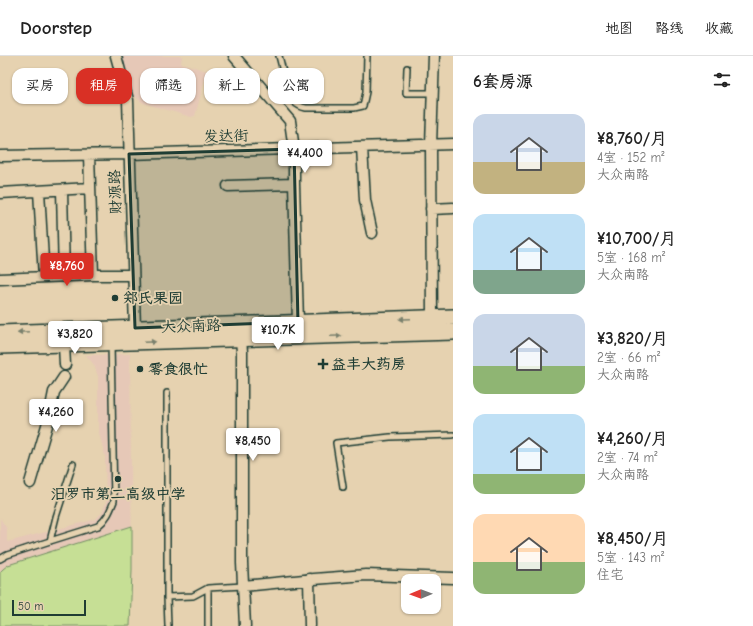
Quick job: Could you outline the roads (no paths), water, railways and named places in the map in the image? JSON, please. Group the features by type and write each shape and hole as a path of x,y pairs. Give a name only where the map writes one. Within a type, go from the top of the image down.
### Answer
{"main road":[{"name":"大众南路","path":"0,332 298,322 447,323"},
{"name":"大众南路","path":"0,346 111,344 241,339 447,323"}],"street":[{"name":"财源路","path":"116,56 128,100 135,328"},
{"path":"234,56 290,122 294,149 298,322"},
{"path":"434,56 431,145 432,209 447,323"},
{"name":"发达街","path":"0,156 129,154 453,144"},
{"path":"362,147 365,200 372,233"},
{"path":"89,155 93,275"},
{"path":"228,186 294,184"},
{"path":"0,193 90,188"},
{"path":"62,190 64,276"},
{"path":"38,191 44,277"},
{"path":"432,209 453,208"},
{"path":"0,279 93,275 133,275"},
{"path":"241,339 242,563 245,626"},
{"path":"64,345 65,365"},
{"path":"30,483 48,422 54,392 64,377"},
{"path":"243,586 308,579 366,576 453,578"},
{"path":"308,579 310,626"}],"lane":[{"path":"279,56 290,94 294,102 299,106 306,108 354,108 363,106 366,92 367,56"},
{"path":"407,68 406,93 432,93"},
{"path":"0,559 7,555 98,526 105,521 110,512 114,501 111,344"},
{"path":"167,392 168,626"},
{"path":"343,487 336,443 390,437 453,435"},
{"path":"50,541 73,464"},
{"path":"167,597 194,596 208,588 243,586"},
{"path":"208,588 208,626"}],"place":[{"name":"郑氏果园","path":"115,298"},
{"name":"益丰大药房","path":"323,364"},
{"name":"零食很忙","path":"140,369"},
{"name":"汨罗市第二高级中学","path":"118,479"}]}
